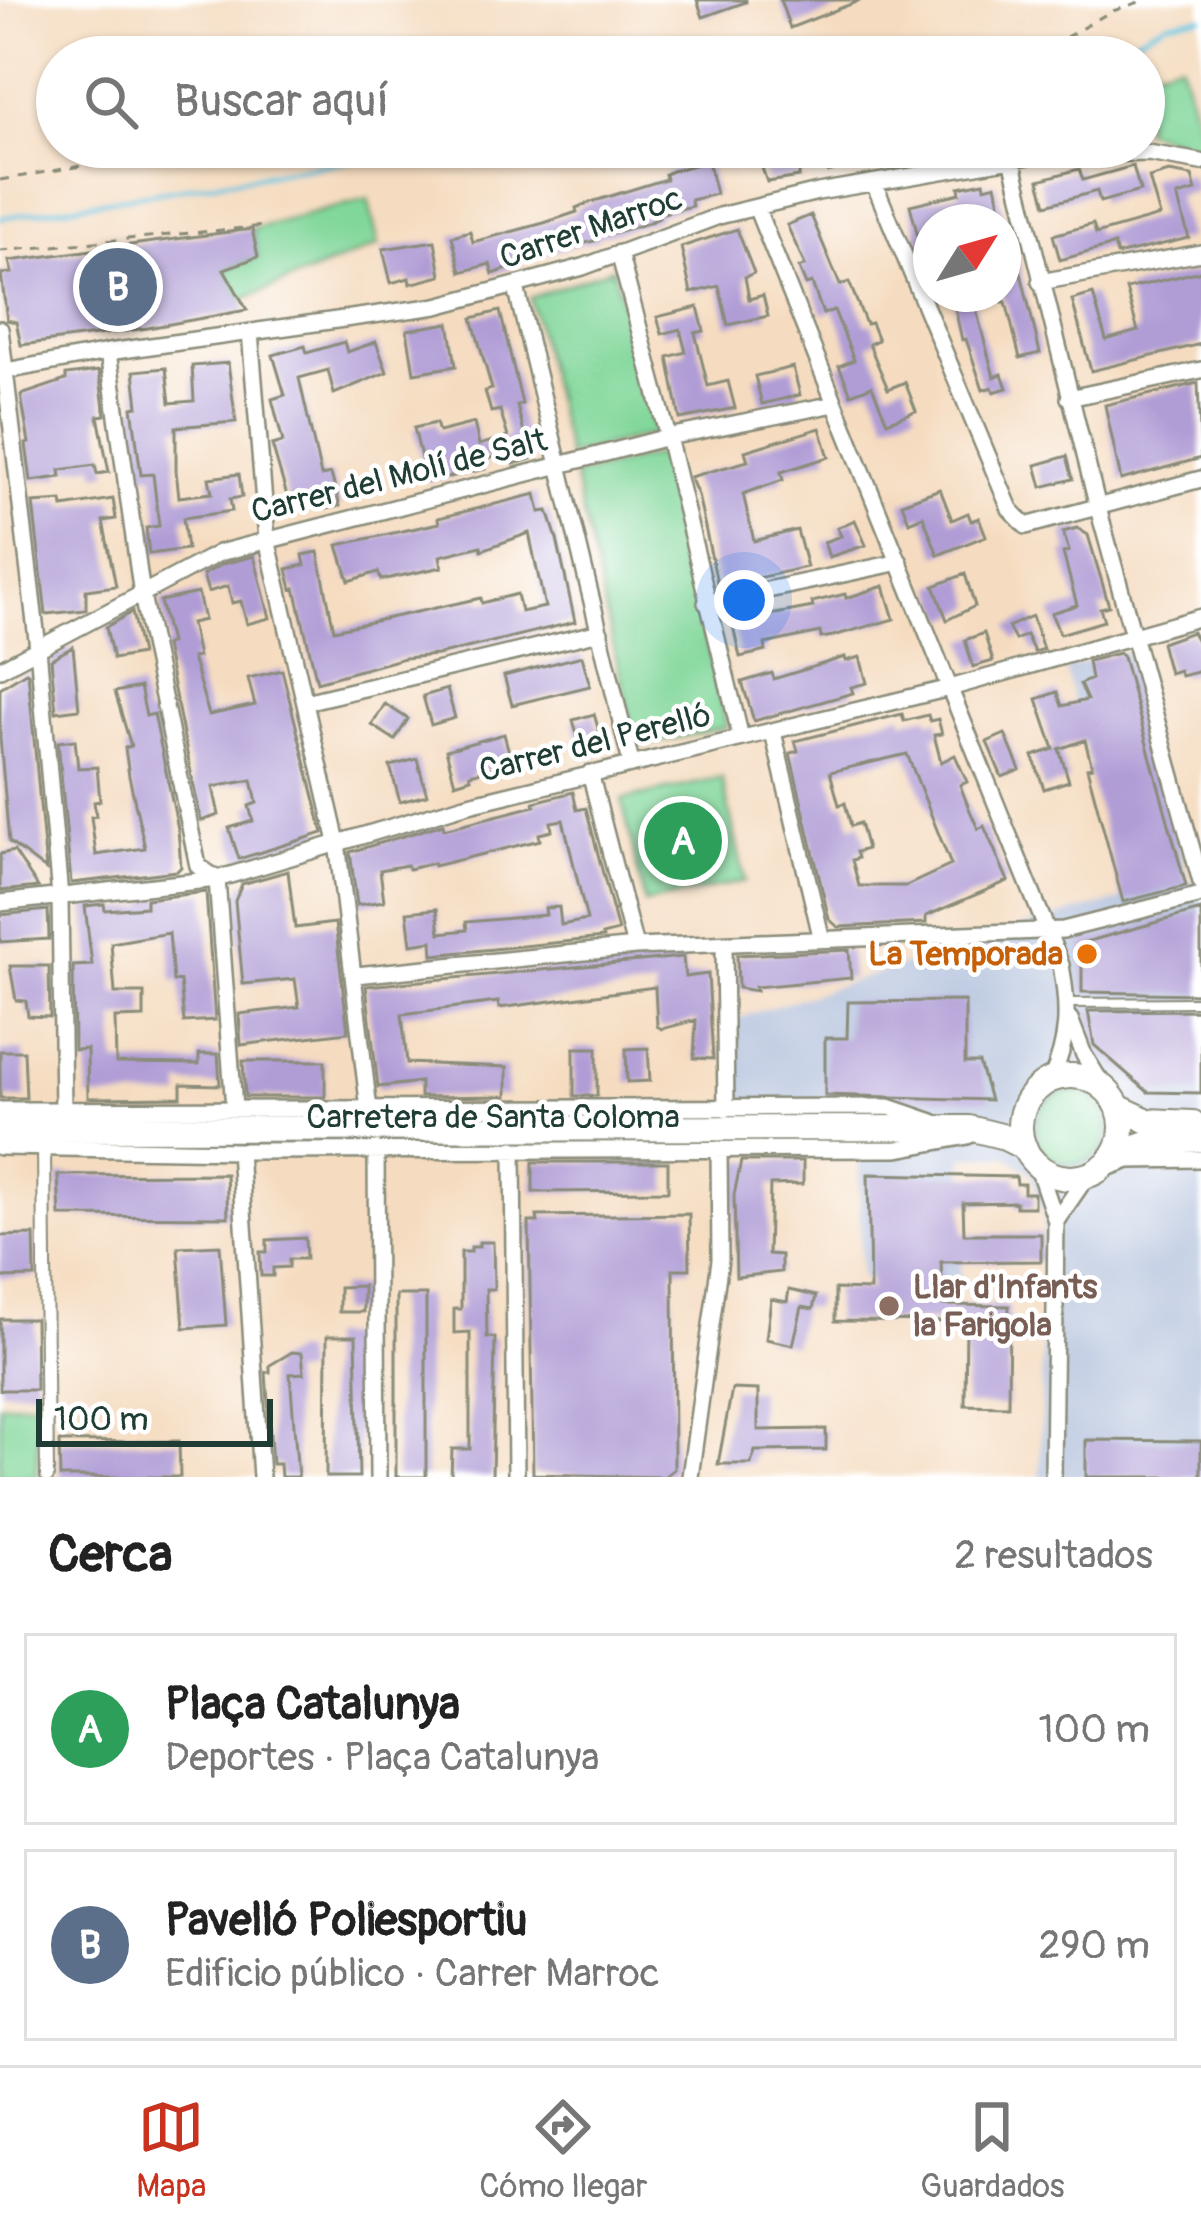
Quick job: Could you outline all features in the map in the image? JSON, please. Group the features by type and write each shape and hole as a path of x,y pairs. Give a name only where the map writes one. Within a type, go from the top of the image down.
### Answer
{"main road":[{"path":"967,1129 1016,1107 1042,1088 1079,1077 1157,1122 1201,1123"},
{"path":"1031,1156 1021,1120 1042,1088"},
{"path":"1100,1167 1122,1127 1112,1098"},
{"path":"0,1129 967,1129 1031,1156 1066,1178 1150,1142 1201,1139"}],"street":[{"name":"Carrer Marroc","path":"1165,155 1201,162"},
{"name":"Carrer Marroc","path":"2,371 437,305 516,287 756,207 957,168"},
{"path":"1014,168 1069,398 1201,882"},
{"path":"874,183 1010,508 1026,526 1201,479"},
{"path":"756,207 1061,965 1084,1055 1112,1098"},
{"path":"619,253 741,738"},
{"path":"1040,282 1201,253"},
{"path":"516,287 631,763"},
{"path":"0,329 38,648 60,897 63,1109"},
{"path":"250,332 267,539 337,842 368,1110"},
{"path":"108,352 142,596 198,866 217,879 234,1108"},
{"path":"1069,398 1201,370"},
{"name":"Carrer del Molí de Salt","path":"0,669 219,553 668,437 836,404"},
{"path":"706,603 900,562"},
{"name":"Carrer del Perelló","path":"0,903 217,879 590,773 950,688 1201,617"},
{"path":"304,702 600,632"},
{"path":"773,732 821,936"},
{"path":"590,773 634,947"},
{"path":"356,975 634,947 1082,927 1201,896"},
{"path":"724,944 726,1109"},
{"path":"1042,1088 1064,1051 1069,1010"},
{"path":"0,1110 889,1107 967,1129"},
{"path":"1157,1122 1201,1109"},
{"name":"Carretera de Santa Coloma","path":"0,1148 898,1148 967,1129"},
{"path":"44,1148 47,1477"},
{"path":"376,1149 378,1477"},
{"path":"513,1149 517,1477"},
{"path":"690,1477 720,1260 718,1149"},
{"path":"239,1151 261,1477"},
{"path":"1031,1156 1056,1221 1053,1477"},
{"path":"1056,1221 1100,1167 1129,1160 1201,1159"}],"lane":[{"path":"1069,1010 1201,1002"}],"path":[{"path":"1068,36 1110,12 1145,0"},
{"path":"0,180 69,168"},
{"path":"814,179 842,168"},
{"path":"0,251 265,226"}],"shaded area":[{"path":"1129,651 1189,883 1201,879 1201,1477 1040,1477 1044,1218 1032,1174 1006,1156 964,1157 961,1282 861,1279 858,1128 735,1128 735,1019 1124,899 1065,668"}],"green space":[{"path":"1180,62 1201,149 1165,137 1165,66"},
{"path":"368,199 379,245 241,300 224,269 258,257 252,229"},
{"path":"613,268 656,433 568,456 530,298"},
{"path":"660,454 727,727 637,747 574,476"},
{"path":"722,778 745,881 645,903 622,800"},
{"path":"1072,1092 1097,1103 1108,1128 1097,1153 1072,1164 1047,1153 1036,1128 1047,1103"},
{"path":"38,1402 37,1477 0,1477 0,1404"}],"building":[{"path":"697,0 746,0 746,2 703,17"},
{"path":"780,0 858,0 859,1 790,28"},
{"path":"710,168 716,194 598,240 520,259 522,264 493,274 490,264 461,272 452,236 470,231 473,242 544,223 577,212 576,208 588,203 666,179 665,174"},
{"path":"762,168 799,168 799,177 767,182"},
{"path":"1134,168 1140,191 1100,202 1097,191 1046,205 1039,180 1079,169 1083,180"},
{"path":"1169,172 1192,176 1196,191 1177,196 1189,238 1117,255 1114,245 1060,260 1053,235 1093,224 1096,234 1160,216 1149,178"},
{"path":"996,184 1000,204 914,204 960,193 959,187"},
{"path":"811,215 840,285 849,282 866,324 871,323 878,340 869,344 888,389 905,382 916,411 887,422 872,386 851,394 839,366 854,360 834,310 823,314 812,283 806,285 799,268 805,265 787,225"},
{"path":"252,229 258,257 224,269 247,310 21,345 16,322 7,320 1,274 12,273 9,261"},
{"path":"737,229 754,273 745,277 749,299 763,295 768,316 728,325 719,286 691,293 681,247"},
{"path":"435,241 441,276 410,284 409,278 391,283 383,249"},
{"path":"1201,271 1201,344 1091,371 1072,300 1093,294 1106,340 1138,331 1126,289"},
{"path":"1021,273 1040,353 1020,358 1008,312 1021,312"},
{"path":"698,307 704,331 695,333 708,386 728,381 735,408 680,419 668,357 686,352 680,329 662,334 657,317"},
{"path":"500,311 531,459 514,464 511,453 483,460 485,469 427,482 414,428 436,423 439,432 474,423 479,445 508,437 500,410 491,412 485,391 492,389 472,318"},
{"path":"956,312 977,312 994,377 1002,374 1007,388 983,390 966,339 962,340"},
{"path":"449,323 456,366 414,373 407,330"},
{"path":"344,342 347,352 376,342 387,372 334,394 328,370 299,378 321,476 331,474 340,506 327,509 325,502 312,506 310,501 290,506 272,445 283,442 272,399 285,395 273,355 305,346 307,353"},
{"path":"228,363 236,422 176,427 176,471 179,497 212,493 209,478 239,474 242,497 230,499 232,511 183,518 187,549 149,554 146,528 159,526 153,474 141,475 132,407 138,406 134,371 166,368 170,403 194,401 192,366"},
{"path":"793,367 800,395 762,404 755,376"},
{"path":"99,371 105,415 98,416 109,472 97,474 95,465 60,470 61,477 31,481 21,395 66,380 66,375"},
{"path":"1198,383 1201,458 1121,480 1105,405"},
{"path":"820,428 829,457 781,472 783,480 743,494 754,541 797,530 807,567 718,587 690,477 748,461 745,451"},
{"path":"1067,456 1073,479 1042,487 1036,465"},
{"path":"940,489 952,520 968,513 971,521 979,518 986,536 938,555 923,516 909,522 902,503"},
{"path":"536,494 540,512 548,511 557,539 575,622 437,655 404,658 317,682 287,569 305,565 303,555 318,552 334,630 517,594 521,612 545,607 529,533 482,550 481,546 440,556 442,567 381,580 378,572 349,581 338,545 439,523 438,518"},
{"path":"113,499 116,519 103,521 116,586 86,590 86,610 46,614 33,503 62,501 63,507"},
{"path":"855,520 866,545 829,557 824,542 841,536 837,528"},
{"path":"1077,528 1088,535 1109,606 1100,608 1104,621 1060,634 1051,613 1077,605 1063,553 1069,551 1063,532"},
{"path":"254,556 270,618 247,624 241,601 232,603 228,586 208,592 203,575"},
{"path":"965,574 975,606 947,620 934,586"},
{"path":"884,586 894,619 833,636 821,638 820,632 765,644 766,651 740,657 732,622 813,607 812,602"},
{"path":"198,593 204,620 191,623 198,657 192,658 209,715 255,705 248,678 282,670 323,833 239,859 229,828 253,821 249,806 257,803 252,780 213,787 219,815 201,821 160,601"},
{"path":"132,612 141,654 113,659 106,627"},
{"path":"1032,616 1043,649 1034,652 1026,635 1015,640 1008,627"},
{"path":"1192,632 1201,648 1201,671 1181,676 1179,670 1169,673 1161,643"},
{"path":"984,633 993,661 973,667 965,640"},
{"path":"73,647 79,709 56,712 51,659"},
{"path":"1119,653 1186,886 1123,902 1087,768 1092,767 1085,740 1059,749 1069,781 1044,789 1033,756 1054,749 1037,699 1057,692 1062,706 1087,700 1080,684 1091,679 1088,661"},
{"path":"582,656 590,686 512,705 504,676"},
{"path":"845,657 846,661 860,657 867,683 851,687 853,693 754,721 742,682 772,673 774,679"},
{"path":"26,672 46,870 9,842 0,688"},
{"path":"140,687 146,716 154,714 178,829 181,867 71,883 58,742 75,740 78,768 97,767 100,801 94,802 96,816 91,817 96,855 145,848 125,748 131,746 115,692"},
{"path":"447,689 455,718 431,725 423,696"},
{"path":"385,704 408,719 395,740 372,725"},
{"path":"594,714 605,752 584,758 573,720"},
{"path":"902,714 904,721 928,715 930,721 938,719 942,734 934,735 941,762 955,755 967,782 960,785 968,806 978,829 984,826 1008,881 926,916 926,923 838,927 829,919 790,753 798,751 795,741","holes":["907,754 951,865 906,886 859,886 852,860 858,858 856,852 867,849 860,823 851,826 845,803 839,805 830,772"]},
{"path":"504,734 512,763 455,783 446,750"},
{"path":"1005,734 1020,770 1002,777 987,742"},
{"path":"417,759 427,795 400,802 390,766"},
{"path":"573,792 577,810 586,808 618,931 603,938 433,955 432,941 411,944 407,912 437,909 440,933 467,930 466,922 546,915 545,908 559,907 561,925 587,920 563,820 551,822 552,831 539,834 540,840 434,866 380,870 384,901 357,905 350,852 443,824 444,829 535,806 534,802"},
{"path":"14,851 38,887 0,891 0,854"},
{"path":"288,871 295,928 335,923 348,1032 241,1045 239,1014 299,1007 295,979 243,984 235,901 242,884"},
{"path":"206,892 215,1020 184,1022 180,981 173,981 169,933 111,943 115,993 144,993 144,1017 115,1018 116,1063 199,1064 199,1054 218,1054 220,1085 181,1084 181,1097 88,1098 87,1049 74,1050 73,966 92,965 85,906 104,904 105,910 146,907 146,899"},
{"path":"48,910 49,939 0,942 0,915"},
{"path":"1201,910 1201,994 1082,992 1082,943"},
{"path":"849,950 851,978 755,987 756,991 738,988 737,955"},
{"path":"683,957 685,977 708,974 713,1059 694,1058 696,1020 662,1029 657,1026 655,987 499,1008 498,1002 402,1014 407,1063 507,1067 507,1096 420,1097 420,1082 378,1087 366,986"},
{"path":"10,966 49,966 50,1017 28,1016 26,1001 16,1000"},
{"path":"965,1001 965,1063 979,1063 990,1100 825,1095 825,1038 847,1038 848,1002"},
{"path":"1201,1010 1201,1093 1148,1092 1094,1045 1088,1011"},
{"path":"574,1048 597,1048 597,1096 574,1096"},
{"path":"648,1048 650,1081 627,1082 626,1049"},
{"path":"0,1051 24,1051 26,1098 0,1098"},
{"path":"243,1061 325,1061 325,1097 245,1097"},
{"path":"741,1161 803,1161 803,1184 770,1185 768,1254 781,1255 781,1272 736,1277 734,1195"},
{"path":"533,1162 668,1162 668,1191 533,1192"},
{"path":"226,1174 228,1217 60,1216 58,1175"},
{"path":"868,1174 1016,1177 1017,1184 1024,1184 1024,1193 1034,1193 1034,1207 1016,1207 1016,1202 963,1203 964,1234 1041,1234 1041,1261 941,1262 943,1305 1009,1306 1008,1406 965,1405 966,1322 835,1321 835,1289 870,1290"},
{"path":"689,1214 690,1269 673,1269 674,1469 664,1477 533,1474 529,1222 538,1222 537,1216"},
{"path":"34,1235 35,1277 0,1278 0,1236"},
{"path":"305,1238 306,1259 289,1259 289,1267 273,1268 273,1276 261,1276 260,1252 267,1252 267,1240"},
{"path":"479,1242 493,1242 494,1289 486,1289 487,1337 495,1338 492,1477 451,1477 452,1449 470,1449 470,1332 454,1333 454,1309 461,1309 461,1252 471,1252"},
{"path":"220,1245 226,1325 184,1328 178,1247"},
{"path":"363,1286 363,1312 339,1312 339,1287"},
{"path":"789,1290 816,1296 813,1309 802,1307 793,1345 766,1339 771,1299 787,1302"},
{"path":"396,1295 426,1295 426,1477 396,1477"},
{"path":"0,1319 35,1319 36,1390 0,1390"},
{"path":"327,1336 356,1336 359,1477 326,1477"},
{"path":"292,1352 302,1353 304,1373 290,1374 298,1477 281,1477 280,1464 272,1464 266,1372"},
{"path":"732,1389 758,1390 758,1430 826,1429 826,1450 755,1451 751,1464 718,1464"},
{"path":"1086,1440 1201,1441 1201,1477 1086,1477"},
{"path":"179,1441 180,1477 60,1477 59,1442"}],"waterway":[{"path":"1140,36 1168,22 1201,17"},
{"path":"0,218 306,168"}],"place":[{"name":"Pavelló Poliesportiu","path":"118,287"},
{"name":"Plaça Catalunya","path":"683,841"},
{"name":"La Temporada","path":"1087,954"},
{"name":"Llar d'Infants la Farigola","path":"889,1306"}]}
